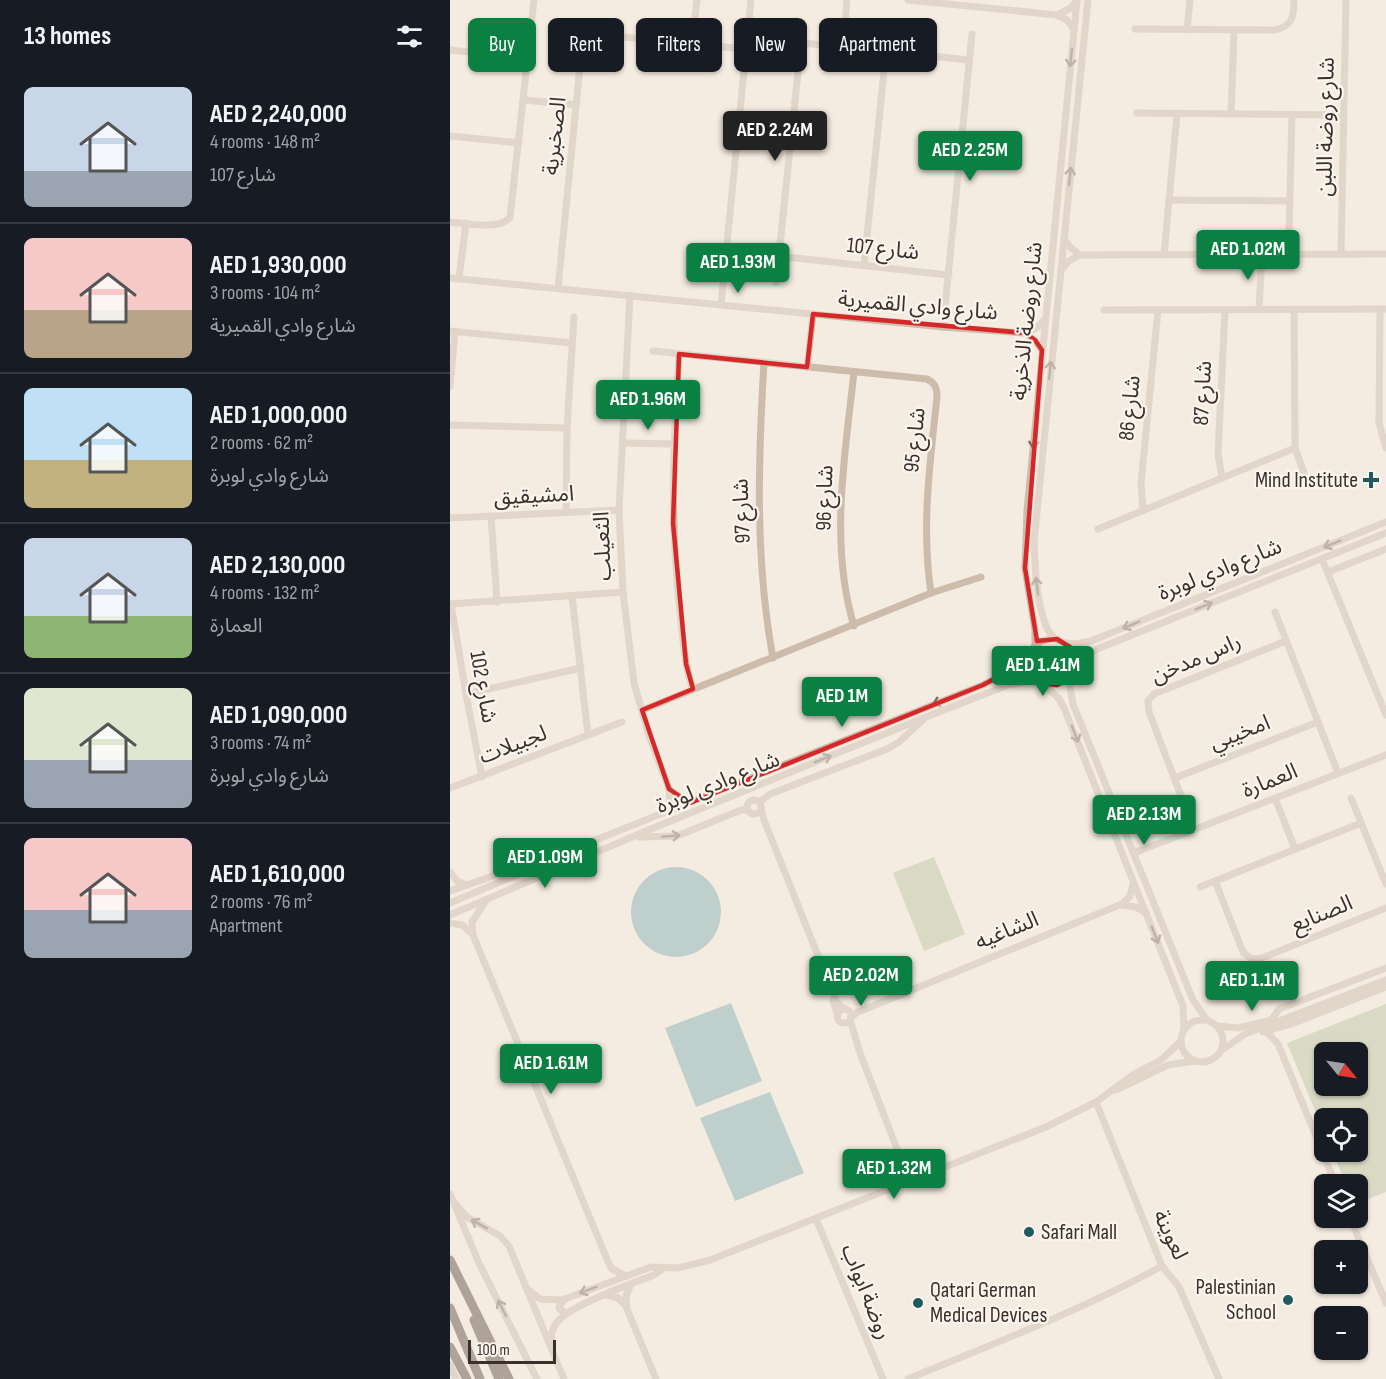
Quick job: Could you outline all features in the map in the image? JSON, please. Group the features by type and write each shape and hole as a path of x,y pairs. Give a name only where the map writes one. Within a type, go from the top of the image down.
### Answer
{"highway":[{"path":"450,1261 499,1379"},
{"path":"450,1261 509,1379"},
{"path":"450,1308 480,1379"},
{"path":"450,1347 467,1379"}],"street":[{"path":"532,18 534,0"},
{"path":"695,18 697,0"},
{"path":"749,18 751,0"},
{"path":"845,18 847,0"},
{"path":"908,0 1058,15 1074,29"},
{"path":"1058,15 1077,0"},
{"name":"شارع روضة الذخرية","path":"1035,645 1035,630 1025,568 1025,541 1077,0"},
{"name":"شارع روضة الذخرية","path":"1057,639 1045,625 1035,564 1034,542 1088,0"},
{"path":"1187,30 1190,0"},
{"path":"1135,29 1234,31 1283,28 1292,21 1294,0"},
{"name":"شارع روضة اللبن","path":"1341,254 1346,0"},
{"path":"1231,114 1234,31"},
{"name":"شارع 107","path":"943,327 972,34"},
{"name":"الصخبرية","path":"558,288 581,56 592,38 603,35 636,38"},
{"path":"450,50 468,52"},
{"path":"937,57 969,60"},
{"path":"450,222 497,225 507,221 511,213 527,72"},
{"path":"721,304 744,72"},
{"path":"776,283 798,72"},
{"path":"864,265 884,72"},
{"path":"524,100 576,105"},
{"path":"1137,113 1344,115"},
{"path":"1164,255 1177,114"},
{"path":"1289,233 1292,114"},
{"path":"737,134 790,140"},
{"path":"450,136 519,143"},
{"path":"1169,200 1290,201"},
{"path":"459,279 466,223"},
{"path":"1064,239 1080,255"},
{"path":"1259,309 1262,254"},
{"path":"1060,271 1069,261 1080,255 1386,254"},
{"name":"شارع 107","path":"778,256 948,275"},
{"name":"شارع وادي القميرية","path":"450,278 943,327 1025,333 1037,328 1045,318"},
{"name":"الثعيلب","path":"630,295 619,510 623,592 634,683 669,789"},
{"path":"1104,309 1383,309 1383,410 1380,432 1386,448"},
{"path":"1294,309 1295,448 1304,472"},
{"name":"شارع 86","path":"1143,510 1141,483 1158,310"},
{"name":"شارع 87","path":"1222,478 1218,454 1225,310"},
{"path":"807,367 813,314"},
{"path":"566,512 567,428 574,317"},
{"path":"450,386 452,331 572,343"},
{"name":"شارع وادي القميرية","path":"1025,333 1035,340 1042,350"},
{"name":"شارع 95","path":"653,351 927,379 935,385 937,390 925,518 931,593"},
{"path":"680,354 673,444 673,523 677,586 686,664 693,689"},
{"name":"شارع 97","path":"764,363 759,501 765,606 773,658"},
{"name":"شارع 96","path":"854,626 843,577 841,540 844,465 855,372"},
{"path":"450,425 567,428"},
{"path":"623,443 673,444"},
{"path":"1098,528 1295,448"},
{"name":"امشيقيق","path":"450,518 619,510"},
{"path":"491,516 497,602"},
{"name":"شارع وادي لوبرة","path":"1065,643 1091,641 1386,522"},
{"name":"شارع وادي لوبرة","path":"1074,664 1097,649 1386,533"},
{"path":"1328,572 1386,549"},
{"path":"1322,559 1386,715"},
{"path":"642,710 931,593 981,577"},
{"path":"451,604 623,592"},
{"path":"572,596 588,735"},
{"name":"شارع 102","path":"451,604 465,694 482,777"},
{"path":"1275,612 1338,773"},
{"path":"1071,674 1057,685 1045,684 1036,680 1029,668 1029,655 1035,645 1045,639 1057,639 1065,643 1073,652 1074,664 1070,687 1073,704 1193,1000 1207,1020"},
{"name":"راس مدخن","path":"1194,830 1149,712 1148,701 1154,694 1286,641"},
{"name":"شارع وادي لوبرة","path":"450,891 593,841 1005,675 1029,655"},
{"path":"465,694 581,668"},
{"name":"شارع وادي لوبرة","path":"450,915 926,717 1008,685 1036,680"},
{"path":"526,1288 540,1299 552,1301 565,1299 651,1267 684,1267 710,1260 1046,1127 1096,1102 1134,1074 1161,1060 1181,1041 1184,1030 1183,1006 1064,708 1045,684"},
{"path":"756,809 770,794 900,742 926,717"},
{"name":"لجبيلات","path":"450,788 622,722"},
{"name":"امخيبي","path":"1175,778 1318,722"},
{"name":"العمارة","path":"1134,853 1386,755"},
{"path":"669,789 679,798 690,802"},
{"path":"664,813 670,801 669,789"},
{"path":"1275,798 1295,849"},
{"path":"1351,798 1386,884"},
{"path":"595,854 639,837 677,836 741,810 756,809"},
{"path":"756,809 764,820 836,1001 850,1012 860,1053 909,1180"},
{"path":"756,809 838,1015 860,1053"},
{"path":"1200,887 1361,823"},
{"path":"450,903 531,870 593,841"},
{"path":"450,872 458,881 467,885"},
{"name":"الصنايع","path":"1215,881 1244,952 1251,959 1262,958 1386,908"},
{"path":"1120,905 1130,896 1133,882"},
{"path":"486,900 472,921 473,935 609,1264 612,1269 626,1276"},
{"path":"1120,905 1136,907 1146,914"},
{"name":"الشاغيه","path":"850,1019 873,1005 1120,905"},
{"path":"450,923 462,925 473,935"},
{"path":"1272,1019 1280,1009 1386,968"},
{"path":"1251,1032 1266,1032 1284,1022 1386,980"},
{"path":"1111,1092 1168,1065 1214,1059 1235,1039 1251,1032 1386,987"},
{"name":"الشاغيه","path":"845,1010 868,1004 873,1005"},
{"path":"838,1015 845,1010"},
{"path":"842,1022 847,1023 850,1019"},
{"path":"1184,1030 1194,1021 1207,1020 1218,1025 1238,1028 1272,1019 1284,1022"},
{"path":"1278,1044 1284,1022"},
{"path":"1218,1025 1223,1037 1222,1050"},
{"path":"1266,1032 1278,1044 1331,1174"},
{"path":"1181,1041 1185,1054 1197,1061"},
{"name":"لعوينة","path":"1096,1102 1162,1266 1179,1287 1219,1379"},
{"path":"451,1197 467,1216 500,1236 509,1245 564,1379"},
{"path":"451,1197 479,1263 537,1379"},
{"name":"روضة ابواب","path":"816,1219 883,1379"},
{"path":"1354,1228 1386,1303"},
{"path":"606,1284 609,1264"},
{"path":"908,1379 1013,1336 1162,1266"},
{"path":"553,1354 551,1341 553,1330 559,1319 568,1312 658,1273 664,1268"},
{"path":"627,1309 626,1296 631,1284"},
{"path":"607,1294 618,1298 627,1309 656,1379"},
{"path":"565,1299 559,1308 568,1312"},
{"path":"450,1365 456,1379"}],"highlighted area":[{"path":"813,314 1025,333 1035,340 1042,350 1025,568 1037,641 1057,639 1070,647 1074,664 1067,679 1057,685 1040,683 1026,662 983,685 690,803 669,789 642,710 693,689 686,664 673,523 679,354 807,367"}],"green space":[{"path":"934,857 965,934 924,951 893,873"},
{"path":"1386,1004 1386,1192 1368,1199 1368,1174 1342,1174 1337,1162 1368,1162 1368,1108 1314,1108 1287,1043"}],"water":[{"path":"676,867 693,870 708,880 718,895 721,912 718,929 708,944 693,954 676,957 659,954 644,944 634,929 631,912 634,895 644,880 659,870"},
{"path":"731,1003 762,1081 696,1107 665,1028"},
{"path":"770,1092 804,1173 735,1201 700,1118"}],"place":[{"name":"Mind Institute","path":"1371,480"},
{"name":"Safari Mall","path":"1029,1232"},
{"name":"Palestinian School","path":"1288,1300"},
{"name":"Qatari German Medical Devices","path":"918,1303"}]}
